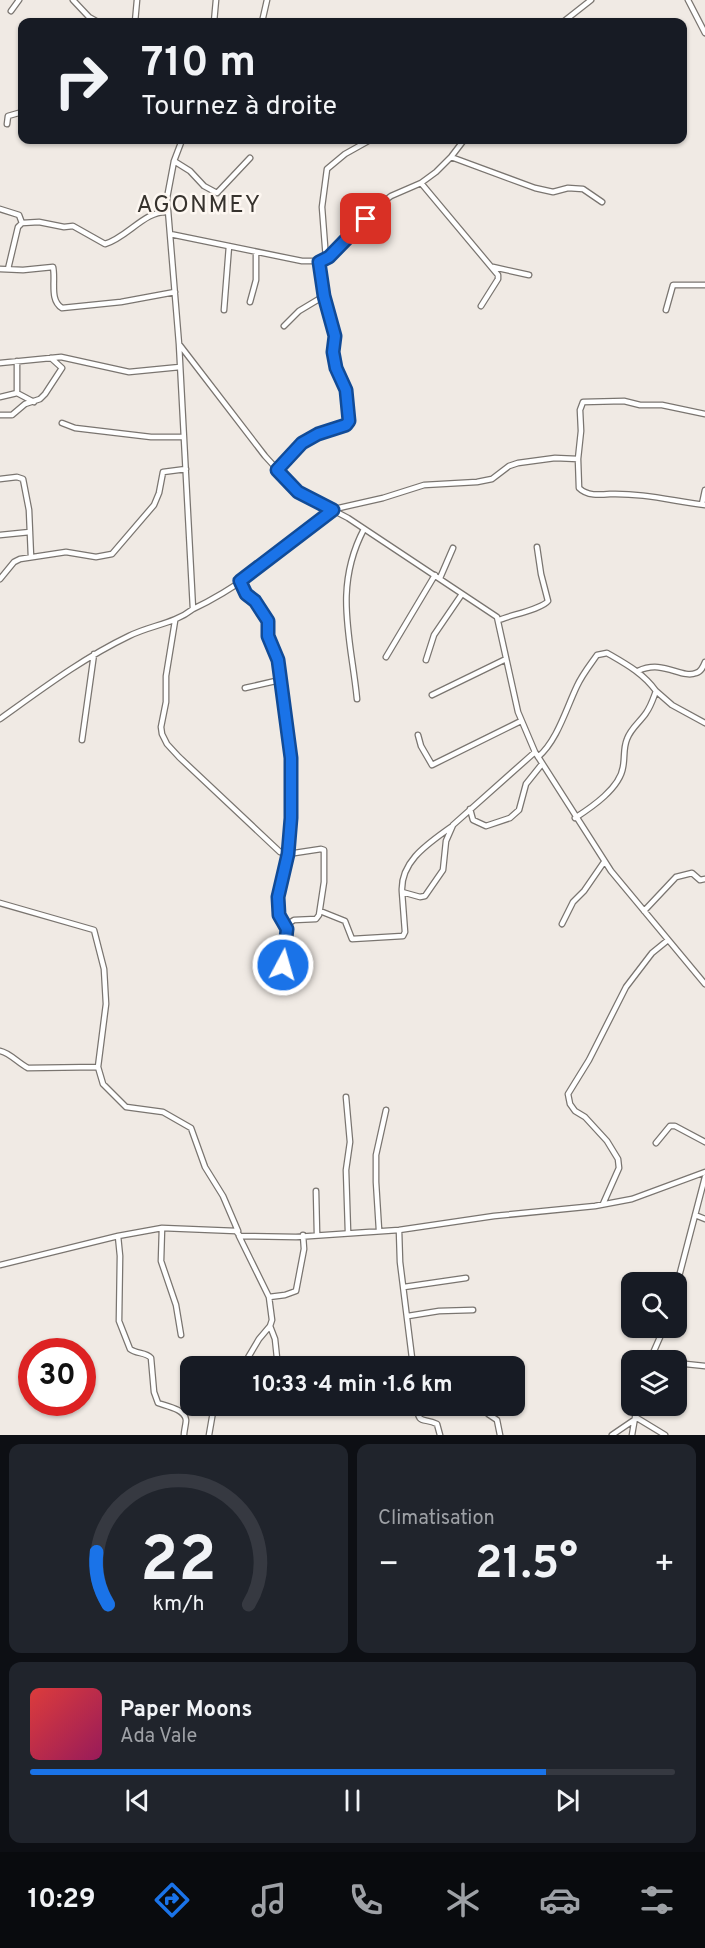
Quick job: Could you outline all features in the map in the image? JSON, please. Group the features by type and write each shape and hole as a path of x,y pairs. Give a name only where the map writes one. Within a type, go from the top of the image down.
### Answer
{"street":[{"path":"11,11 20,0"},
{"path":"73,0 91,18"},
{"path":"134,18 136,0"},
{"path":"214,18 216,0"},
{"path":"263,18 267,0"},
{"path":"568,18 591,0"},
{"path":"688,0 705,33"},
{"path":"7,124 8,116 18,113"},
{"path":"180,144 174,161 167,198 179,344 194,609"},
{"path":"326,259 321,207 325,175 327,169 345,154 363,144"},
{"path":"170,234 255,253 319,262 326,259 374,209 391,196 429,178 461,144"},
{"path":"451,157 524,185 553,192 568,188 583,189 602,202"},
{"path":"174,161 190,171 204,186 217,193 250,158"},
{"path":"421,183 498,275 498,279 486,294 481,306"},
{"path":"0,209 19,214 22,222"},
{"path":"22,222 73,226 105,244 118,240 158,212 168,212"},
{"path":"8,269 18,227 22,222"},
{"path":"224,310 229,246"},
{"path":"250,302 255,280 255,253"},
{"path":"277,470 302,443 318,434 346,425 349,421 346,390 336,368 333,352 335,336 324,296 319,262"},
{"path":"0,269 53,267 54,298 57,305 62,308 121,302 175,292"},
{"path":"493,267 529,275"},
{"path":"666,310 673,285 705,285"},
{"path":"284,326 299,310 324,296"},
{"path":"179,344 277,470 298,492 333,510 435,574 491,612 499,620 521,721 542,764 604,862 705,984"},
{"path":"0,363 51,358 97,363 129,372 180,367"},
{"path":"0,415 12,415 25,404 34,402 45,394 62,370 62,365 51,358"},
{"path":"16,393 17,361"},
{"path":"0,397 16,393 34,402"},
{"path":"705,414 662,405 640,405 624,401 583,402 580,410 581,442 578,459 579,488 590,494 632,493 703,504 705,490"},
{"path":"62,423 75,428 151,437 184,437"},
{"path":"0,719 94,654 132,634 175,621 211,600 240,581 333,510 424,485 492,479 509,466 518,463 555,458 578,459"},
{"path":"0,579 14,562 31,557 66,552 96,557 112,554 154,505 163,472 186,469"},
{"path":"0,479 17,477 23,479 29,510 31,557"},
{"path":"357,699 348,629 346,591 354,549 364,529"},
{"path":"0,535 30,531"},
{"path":"499,620 540,608 548,601 537,547"},
{"path":"440,578 453,548"},
{"path":"386,657 435,574"},
{"path":"240,581 246,594 255,601 266,616 268,636 278,660 291,758 291,818 288,854 278,906 279,915 287,929"},
{"path":"426,660 434,635 462,594"},
{"path":"175,621 166,676 166,702 162,721 162,734 167,744 179,758 280,852 288,854 324,850 324,882 320,911 316,919 291,921 287,929 283,965"},
{"path":"320,911 345,921 352,939 403,936 405,932 401,881 413,859 427,844 551,743 583,674 597,655 607,653 638,671 672,705 705,723"},
{"path":"82,740 94,654"},
{"path":"432,695 506,659"},
{"path":"638,671 653,666 692,674 700,671 705,662"},
{"path":"245,688 280,680"},
{"path":"575,818 605,795 618,780 623,770 626,740 632,728 650,708 656,691"},
{"path":"418,735 421,746 432,765 521,721"},
{"path":"470,809 473,820 486,826 510,818 519,810 526,784 542,764"},
{"path":"402,892 420,897 425,896 443,870 446,841 453,825"},
{"path":"562,924 573,902 584,891 604,862"},
{"path":"644,911 676,877 692,873 700,880 705,879"},
{"path":"0,903 92,928 96,933 104,969 106,1004 98,1067 103,1084 126,1107 163,1112 191,1128 206,1167 223,1196 240,1236"},
{"path":"602,1205 619,1168 619,1163 607,1141 570,1104 568,1094 626,987 652,953 668,940"},
{"path":"0,1051 7,1053 19,1064 28,1068 98,1067"},
{"path":"346,1097 350,1142 346,1170 348,1232"},
{"path":"379,1230 376,1155 386,1110"},
{"path":"656,1143 670,1126 675,1126 705,1142"},
{"path":"240,1236 296,1237 399,1230 494,1216 602,1205 632,1199 705,1172"},
{"path":"680,1272 705,1177"},
{"path":"316,1191 317,1234"},
{"path":"695,1215 705,1219"},
{"path":"0,1265 118,1236 162,1228 236,1231 240,1236"},
{"path":"162,1228 161,1261 176,1305 181,1335"},
{"path":"399,1230 400,1262 412,1356"},
{"path":"236,1231 269,1296 272,1320 249,1356"},
{"path":"269,1296 285,1295 296,1291 304,1249 303,1235"},
{"path":"118,1236 120,1321 133,1352 148,1355 151,1358 154,1392 158,1402 175,1409 184,1416 186,1420 184,1435"},
{"path":"404,1287 466,1278"},
{"path":"408,1316 439,1311 472,1310"},
{"path":"270,1326 275,1339 277,1356"},
{"path":"687,1364 705,1366"},
{"path":"209,1435 212,1416"},
{"path":"418,1416 420,1419 435,1422 440,1435"},
{"path":"491,1416 497,1420 500,1435"},
{"path":"612,1435 636,1418"},
{"path":"632,1435 636,1418"},
{"path":"636,1418 665,1435"}],"district":[{"name":"AGONMEY","path":"199,204"}],"route":[{"path":"283,965 287,929 279,915 278,897 288,854 291,818 291,758 278,660 268,636 268,621 255,601 246,594 240,581 333,510 298,492 277,470 302,443 331,428 346,425 349,421 345,385 336,368 333,352 335,336 324,296 319,262 329,257 366,219"}]}
